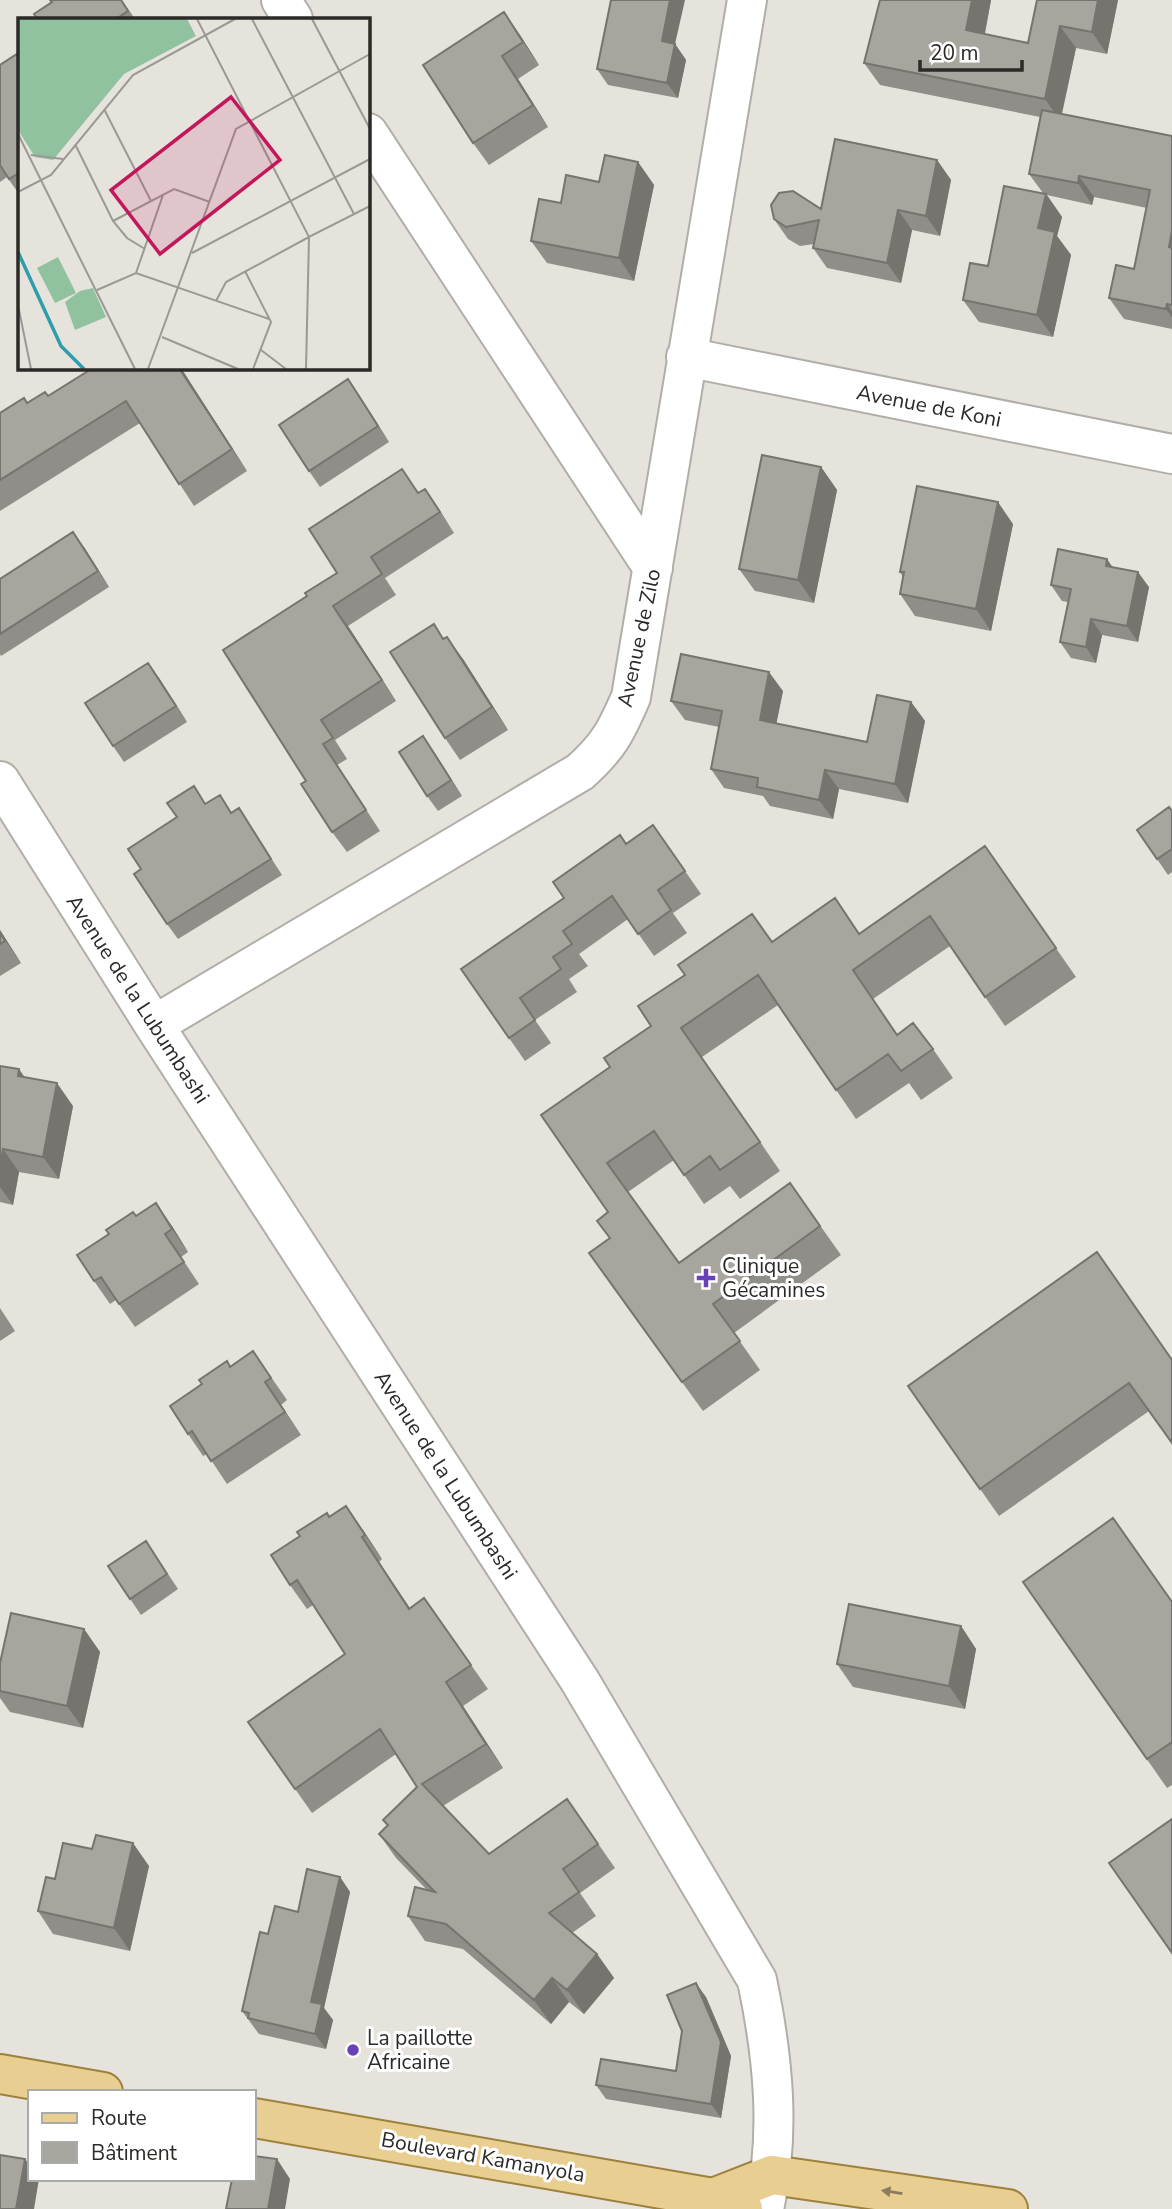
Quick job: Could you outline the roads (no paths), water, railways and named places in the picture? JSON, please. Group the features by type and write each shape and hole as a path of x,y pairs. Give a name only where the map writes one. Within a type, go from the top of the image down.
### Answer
{"main road":[{"path":"0,2074 92,2090"},
{"name":"Boulevard Kamanyola","path":"256,2118 728,2203 768,2192 1008,2209"}],"street":[{"path":"281,0 292,18"},
{"name":"Avenue de Zilo","path":"154,1025 580,772 603,752 619,726 631,697 747,0"},
{"path":"369,134 653,568"},
{"name":"Avenue de Koni","path":"686,357 1172,454"},
{"name":"Avenue de la Lubumbashi","path":"0,781 154,1025 580,1681 757,1980 771,2068 774,2138 768,2192"}],"place":[{"name":"Clinique Gécamines","path":"706,1278"},
{"name":"La paillotte Africaine","path":"353,2050"}]}
